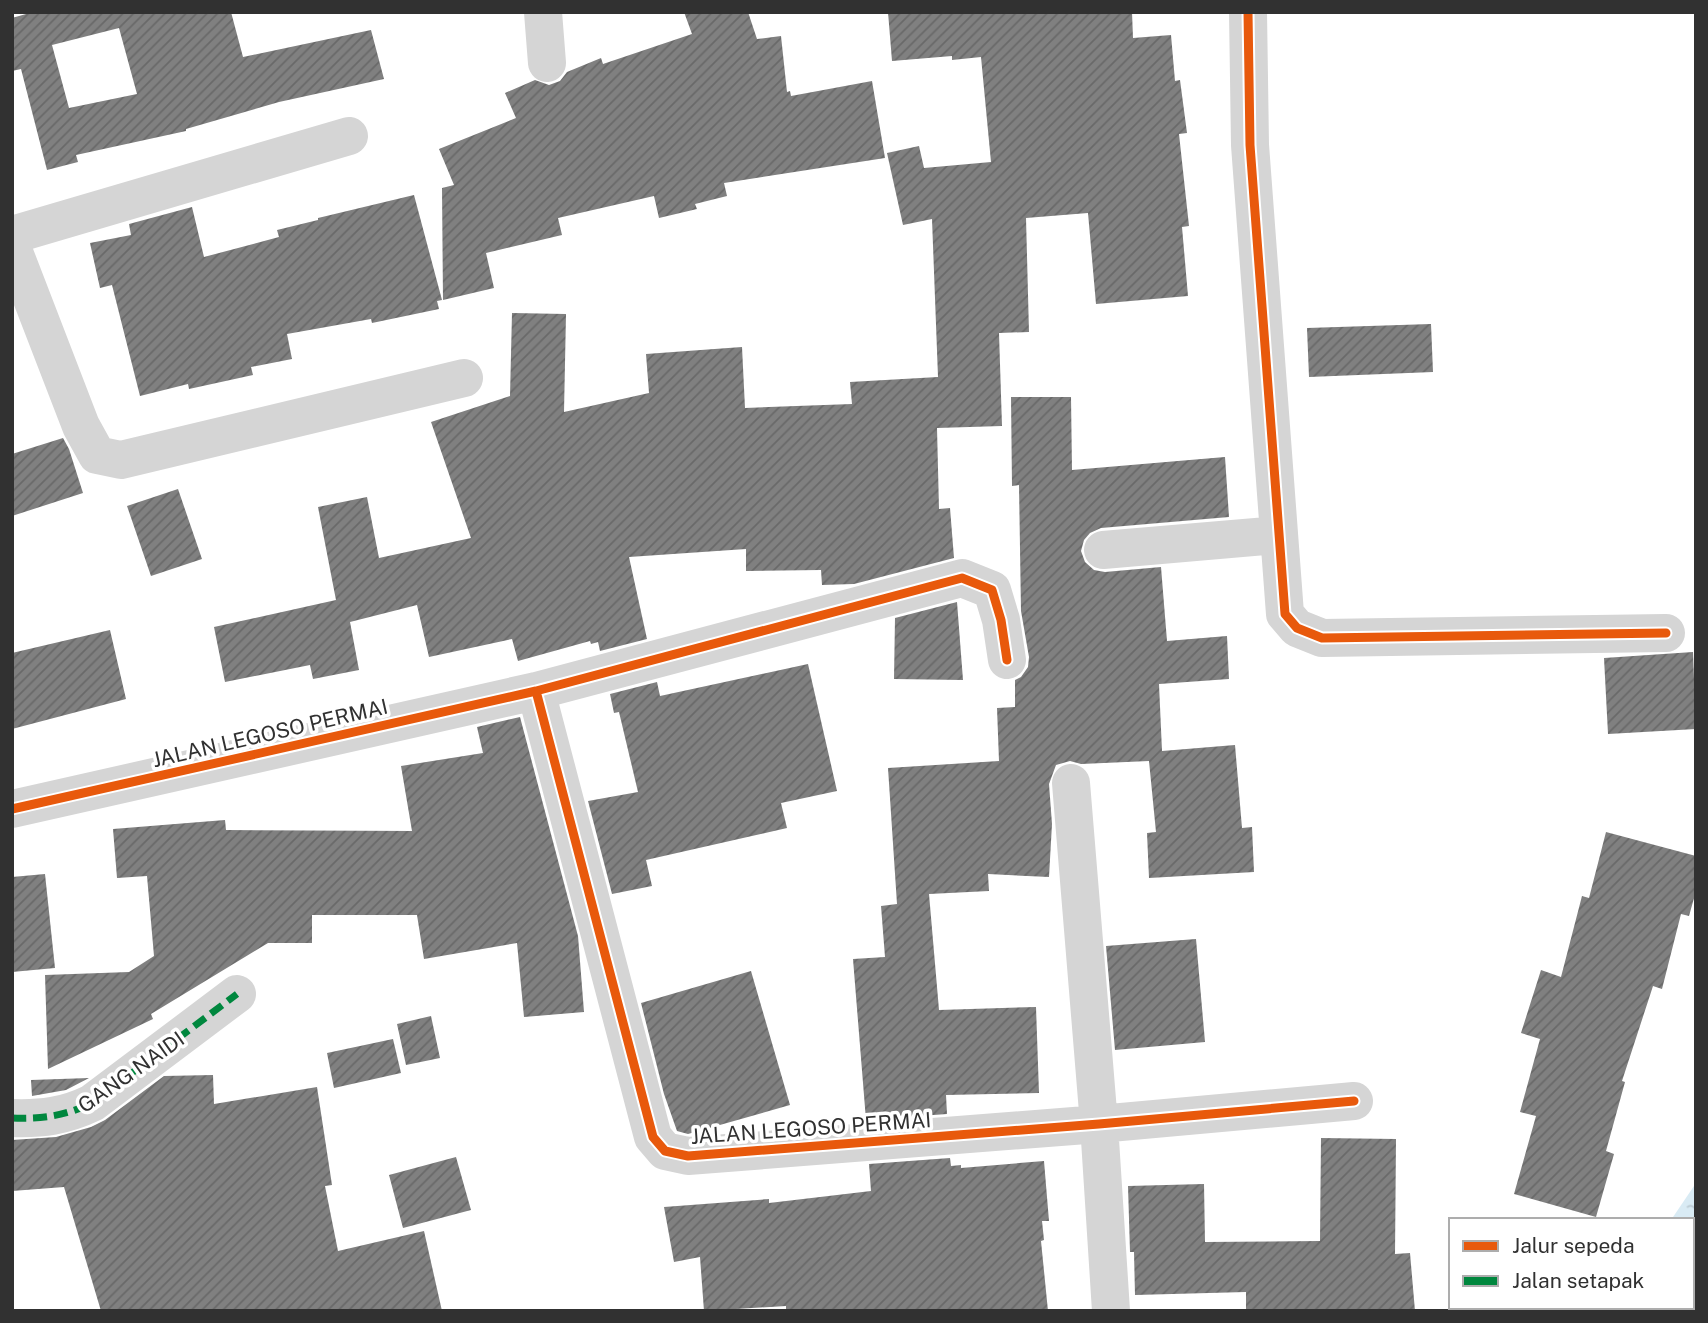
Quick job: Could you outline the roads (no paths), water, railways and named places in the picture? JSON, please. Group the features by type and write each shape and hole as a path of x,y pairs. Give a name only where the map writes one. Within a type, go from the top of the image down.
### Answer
{"street":[{"path":"543,12 547,63"},
{"path":"1248,12 1250,145 1285,614 1297,628 1322,638 1666,633"},
{"path":"12,235 349,136"},
{"path":"12,247 81,426 97,455 109,459 121,460 464,378"},
{"path":"1103,550 1278,535"},
{"name":"JALAN LEGOSO PERMAI","path":"12,809 536,691 962,578 992,590 1001,620 1007,660"},
{"name":"JALAN LEGOSO PERMAI","path":"536,691 653,1137 665,1151 688,1156 1354,1101"},
{"path":"1071,783 1099,1124 1111,1311"},
{"name":"GANG NAIDI","path":"12,1118 49,1118 71,1113 92,1103 237,994"}],"water":[{"path":"1696,1152 1694,1256 1694,1218 1672,1218 1694,1186"}]}
